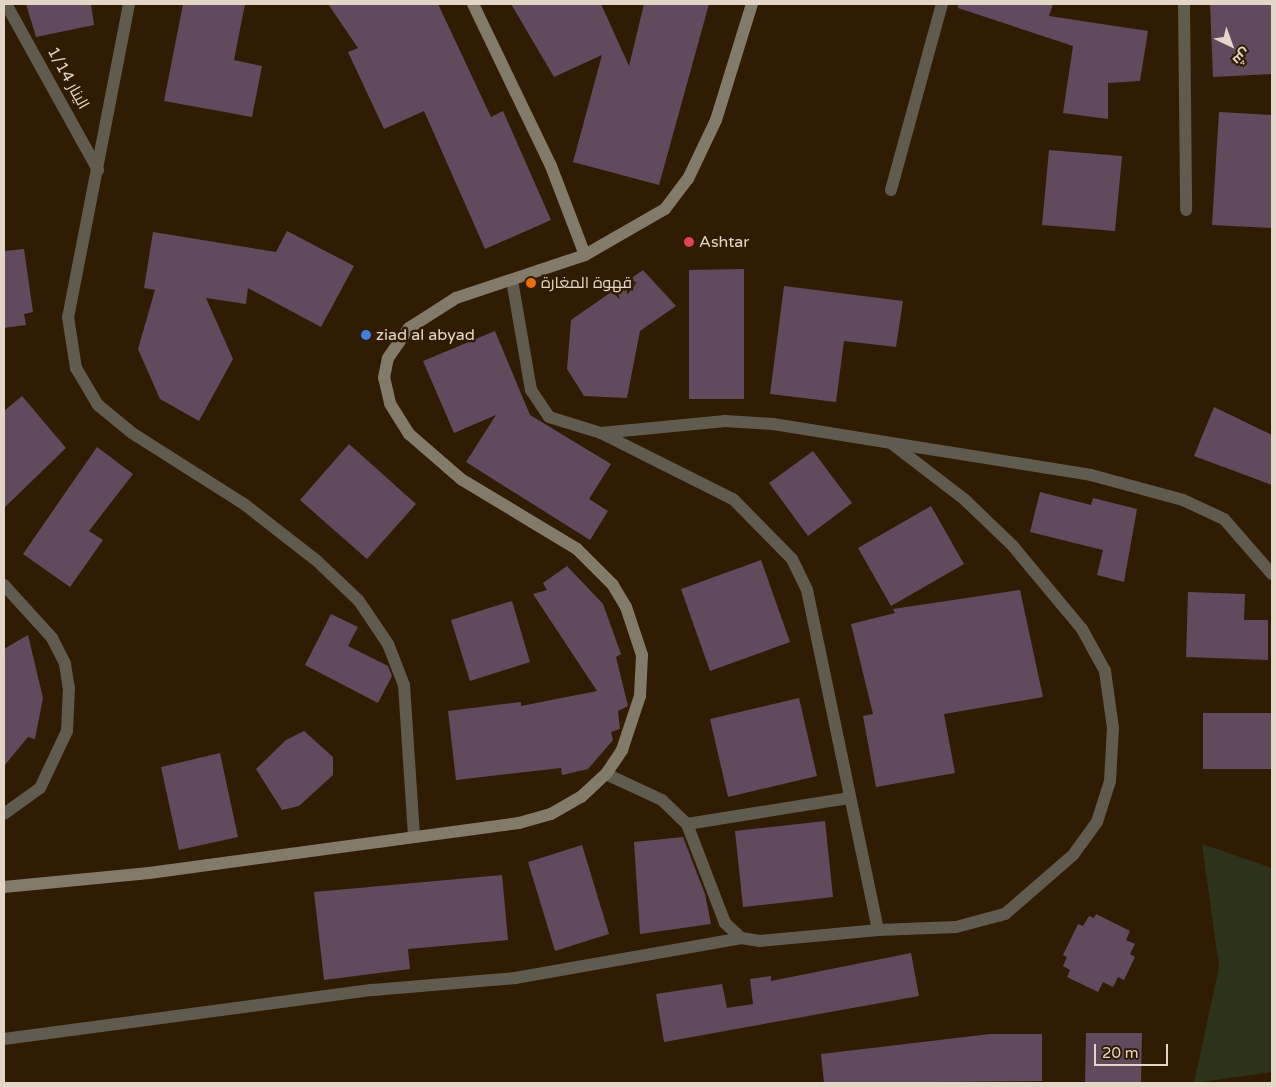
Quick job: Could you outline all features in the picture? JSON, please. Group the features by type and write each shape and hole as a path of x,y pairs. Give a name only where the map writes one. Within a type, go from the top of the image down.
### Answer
{"main road":[{"path":"473,4 551,166 585,255"},
{"path":"4,887 149,873 519,823 552,814 581,797 606,774 622,750 640,696 642,655 626,607 613,585 577,549 461,479 424,450 390,403 384,378 388,358 410,328 456,298 585,255 665,210 688,179 716,120 752,4"}],"street":[{"name":"الينار 1/14","path":"6,4 98,170"},
{"path":"129,4 68,317 76,368 98,405 132,433 244,504 316,560 359,601 388,644 404,685 414,836"},
{"path":"891,190 942,4"},
{"path":"1184,4 1186,210"},
{"path":"512,280 532,390 539,406 549,417 601,433 733,499 792,559 807,590 878,930"},
{"path":"601,433 725,421 891,443 1091,475 1183,500 1224,518 1272,574"},
{"path":"4,1039 374,990 515,978 740,938 760,941 878,930 956,927 1005,914 1040,887 1073,855 1096,822 1110,781 1113,728 1105,671 1082,629 1012,545 964,499 891,443"},
{"path":"4,584 52,638 65,664 69,688 67,731 40,788 4,814"},
{"path":"606,774 662,800 687,824 725,923 740,938"},
{"path":"687,824 850,798"}],"green space":[{"path":"1202,844 1272,868 1272,1072 1194,1083 1219,967"}],"building":[{"path":"26,4 91,4 94,25 36,37"},
{"path":"183,4 245,4 234,60 262,66 252,117 164,101"},
{"path":"328,4 438,4 491,117 503,111 551,220 485,249 424,111 384,129 348,52 358,48"},
{"path":"511,4 601,4 629,66 644,4 709,4 659,185 573,162 602,55 554,77"},
{"path":"958,4 1053,4 1049,16 1148,31 1140,81 1108,83 1108,119 1063,113 1073,46 958,8"},
{"path":"1210,4 1272,4 1272,74 1213,77"},
{"path":"1219,112 1272,115 1272,228 1212,225"},
{"path":"1049,150 1122,156 1115,231 1042,225"},
{"path":"287,231 354,266 321,327 248,288 246,304 206,298 233,359 199,421 160,399 138,349 155,290 144,288 153,232 276,252"},
{"path":"24,249 33,312 24,314 26,325 4,328 4,251"},
{"path":"744,269 744,399 689,399 689,270"},
{"path":"643,270 676,306 640,331 627,398 584,396 567,369 571,320"},
{"path":"784,286 903,301 896,347 844,341 836,402 770,394"},
{"path":"495,331 530,415 611,464 589,499 608,511 590,540 466,462 496,415 454,433 423,361"},
{"path":"22,396 66,448 4,508 4,411"},
{"path":"1214,407 1272,435 1272,485 1194,456"},
{"path":"349,444 416,504 367,559 300,500"},
{"path":"97,447 133,474 89,531 103,540 70,587 23,554"},
{"path":"813,451 852,503 808,536 769,483"},
{"path":"1040,492 1091,505 1093,498 1137,509 1124,582 1097,575 1103,550 1030,532"},
{"path":"931,506 964,564 891,606 858,548"},
{"path":"761,560 790,642 710,671 681,589"},
{"path":"567,566 603,604 621,654 616,657 628,706 618,711 620,729 611,732 613,740 588,769 562,775 561,768 456,780 448,711 521,702 521,706 597,691 533,594 547,590 543,583"},
{"path":"1020,590 1043,697 944,714 955,773 876,787 863,716 873,714 851,624 895,613 893,609"},
{"path":"1188,592 1245,594 1244,620 1268,620 1268,660 1186,657"},
{"path":"512,601 530,662 470,681 451,620"},
{"path":"331,614 358,627 348,646 388,666 392,676 378,703 305,665"},
{"path":"28,635 43,698 35,739 28,737 4,766 4,649"},
{"path":"799,698 817,776 728,797 710,719"},
{"path":"1203,713 1272,713 1272,769 1203,769"},
{"path":"304,731 333,757 333,775 299,806 282,810 256,769 286,740"},
{"path":"220,753 238,837 179,850 161,767"},
{"path":"825,821 833,897 743,907 735,831"},
{"path":"683,837 705,894 711,924 640,934 634,842"},
{"path":"582,845 609,934 555,951 528,862"},
{"path":"502,875 508,940 408,949 410,969 324,980 314,892"},
{"path":"1096,914 1130,931 1126,940 1135,944 1130,954 1135,957 1124,980 1118,977 1113,987 1103,982 1098,992 1067,977 1070,970 1063,966 1067,957 1063,955 1078,924 1083,926 1089,916 1094,918"},
{"path":"911,953 919,996 664,1042 656,994 722,984 727,1008 753,1004 750,979 771,976 771,981"},
{"path":"1086,1033 1142,1033 1141,1083 1085,1083"},
{"path":"990,1034 1042,1034 1042,1081 824,1083 821,1054"}],"place":[{"name":"Ashtar","path":"689,242"},
{"name":"قهوة المغارة","path":"531,283"},
{"name":"ziad al abyad","path":"366,335"}]}
